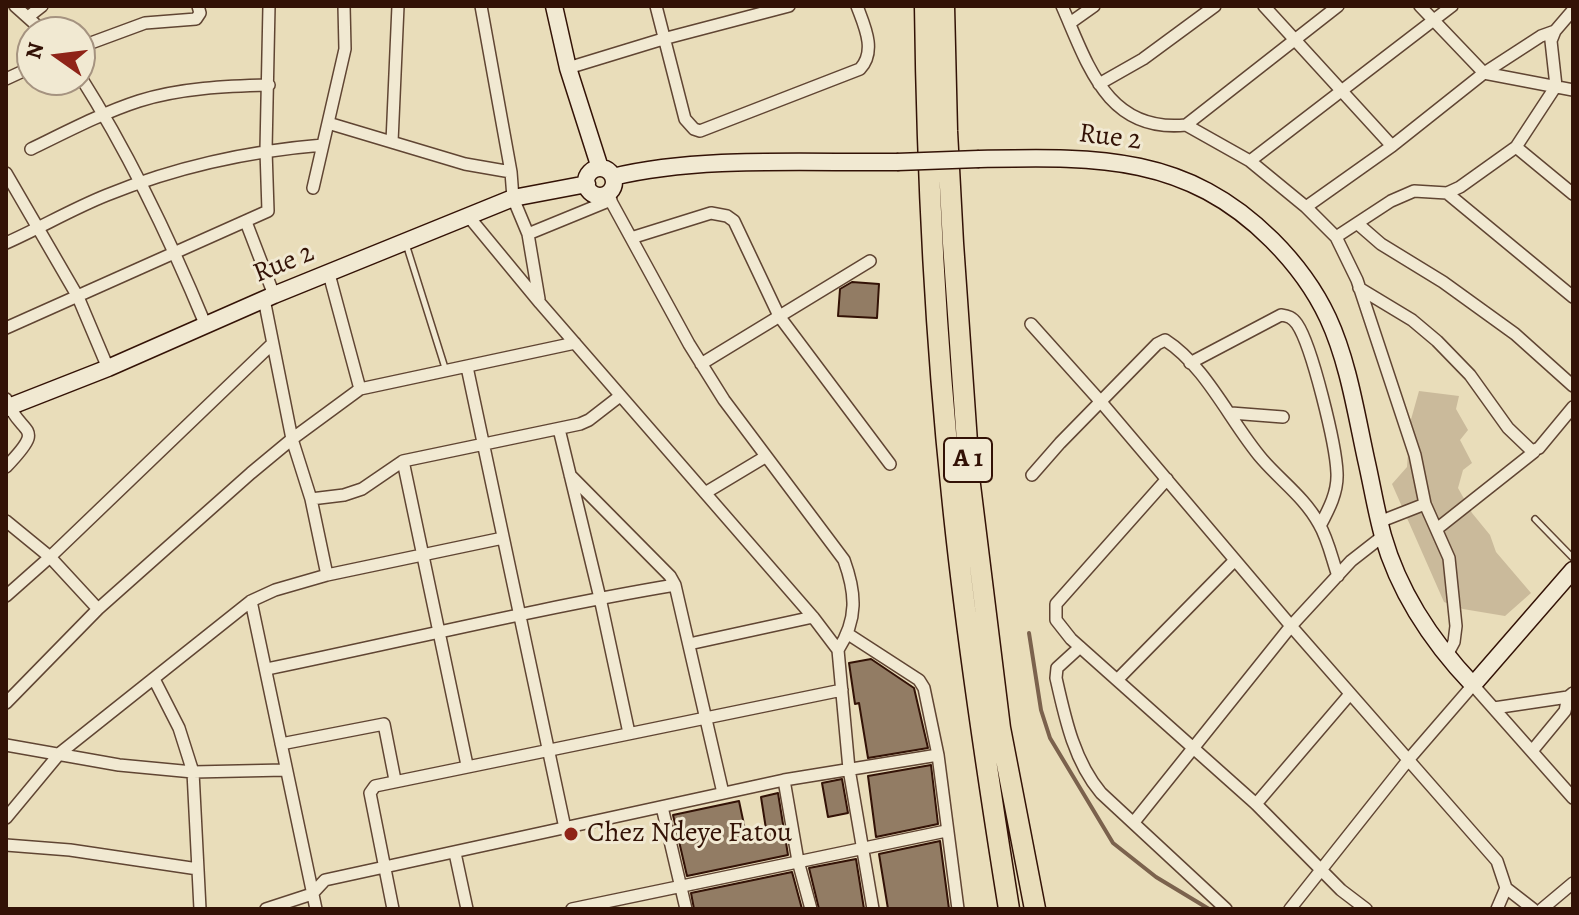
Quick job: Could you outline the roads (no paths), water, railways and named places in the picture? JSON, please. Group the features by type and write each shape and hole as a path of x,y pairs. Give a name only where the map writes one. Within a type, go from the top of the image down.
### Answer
{"highway":[{"name":"A 1","path":"925,6 932,237 952,495 1009,909"},
{"name":"A 1","path":"944,6 950,201 970,485 1000,728 1035,909"}],"street":[{"path":"96,41 145,23 196,19 200,13 198,6"},
{"path":"6,328 268,211 269,6"},
{"path":"313,188 345,49 344,6"},
{"path":"392,142 398,6"},
{"path":"481,6 513,198 528,234 540,303"},
{"path":"528,234 609,197 612,190 568,68 554,6"},
{"path":"656,6 685,119 700,131 860,69 866,63 869,48 857,6"},
{"path":"568,68 789,6"},
{"path":"1062,6 1099,84 1114,105 1129,116 1173,126 1186,125 1250,161 1306,207 1336,237 1359,288 1415,455 1425,504 1449,558 1456,626 1454,642 1446,657"},
{"path":"1070,23 1094,6"},
{"name":"Rue 2","path":"1099,84 1143,59 1215,6"},
{"path":"1264,6 1392,146"},
{"path":"1186,125 1338,6"},
{"path":"1420,6 1484,73 1573,90"},
{"path":"1250,161 1452,6"},
{"path":"1336,237 1391,201 1414,191 1447,193 1516,147 1556,86 1556,66 1551,46 1555,31 1573,10"},
{"path":"1306,207 1392,146 1484,73 1541,36 1555,31"},
{"path":"31,149 104,115 154,97 226,86 269,85"},
{"path":"92,96 176,252 206,326"},
{"path":"328,123 465,164 511,172"},
{"path":"6,243 79,207 140,183 266,150 323,145"},
{"path":"1516,147 1573,194"},
{"name":"Rue 2","path":"606,173 711,165 1069,157 1140,166 1210,191 1259,226 1310,283 1330,321 1342,359 1381,529 1402,586 1446,657 1473,685"},
{"path":"6,173 78,297 108,368"},
{"path":"606,173 588,175 587,184 594,195 609,197"},
{"name":"Rue 2","path":"7,405 108,368 269,297 513,198 587,184"},
{"path":"1447,193 1573,297"},
{"path":"609,197 701,364 765,457 844,560 854,590 853,618 838,650"},
{"path":"631,238 711,213 727,216 740,232 779,316 890,464"},
{"path":"469,217 838,650 849,769 873,909"},
{"path":"246,222 269,297 272,344 292,439 311,499 327,575"},
{"path":"1358,224 1381,244 1443,282 1515,334 1573,386"},
{"path":"701,364 870,261"},
{"path":"329,274 360,389"},
{"path":"1359,288 1412,320 1437,341 1470,375 1508,428 1534,452"},
{"path":"1190,363 1281,315 1295,321 1303,336 1319,388 1337,474 1330,506 1320,526"},
{"path":"1031,324 1497,861 1506,888 1533,909"},
{"path":"1032,475 1162,341 1169,342 1231,413 1260,457 1304,502 1320,526 1338,576"},
{"path":"6,703 98,609 292,439 360,389 575,343"},
{"path":"6,596 272,344"},
{"path":"467,367 565,828"},
{"path":"311,499 344,495 362,489 403,461 589,420 620,396"},
{"path":"6,467 27,445 29,435 25,425 7,405"},
{"path":"1438,528 1534,452 1573,407"},
{"path":"1231,413 1283,417"},
{"path":"559,429 629,733"},
{"path":"705,493 765,457"},
{"path":"403,461 467,765"},
{"path":"570,475 670,576 675,585 723,793"},
{"path":"1167,479 1056,604 1056,620 1080,647 1256,804 1341,890 1366,909"},
{"path":"1134,822 1291,626 1381,529 1425,504"},
{"path":"6,521 50,557 98,609"},
{"path":"6,818 60,753 251,601 275,590 327,575 503,538"},
{"path":"1118,679 1235,560"},
{"path":"1290,909 1409,759 1571,576"},
{"path":"267,669 368,649 439,630 675,585"},
{"path":"251,601 316,909"},
{"path":"689,644 813,617"},
{"path":"848,634 922,684 938,755 958,909"},
{"path":"1080,647 1057,668 1056,678 1070,732 1093,783 1226,909"},
{"path":"154,679 179,728 193,772 200,909"},
{"path":"1473,685 1573,798"},
{"path":"393,909 370,793 375,786 842,690"},
{"path":"1256,804 1350,694"},
{"path":"1494,708 1570,695 1565,711 1532,751"},
{"path":"281,744 384,724 395,780"},
{"path":"6,745 119,765 193,772 285,770"},
{"path":"266,909 312,894 325,880 784,780 938,755"},
{"path":"784,780 798,861 811,909"},
{"path":"662,807 686,909"},
{"path":"572,909 946,831"},
{"path":"6,845 70,850 198,869"},
{"path":"455,853 467,909"},
{"path":"1542,909 1573,883"},
{"path":"1497,909 1506,888"}],"lane":[{"path":"406,243 446,371"},
{"path":"1535,519 1573,558"}],"waterway":[{"path":"1029,633 1041,710 1050,738 1113,843 1156,877 1209,909"}],"place":[{"name":"Chez Ndeye Fatou","path":"571,834"}]}
